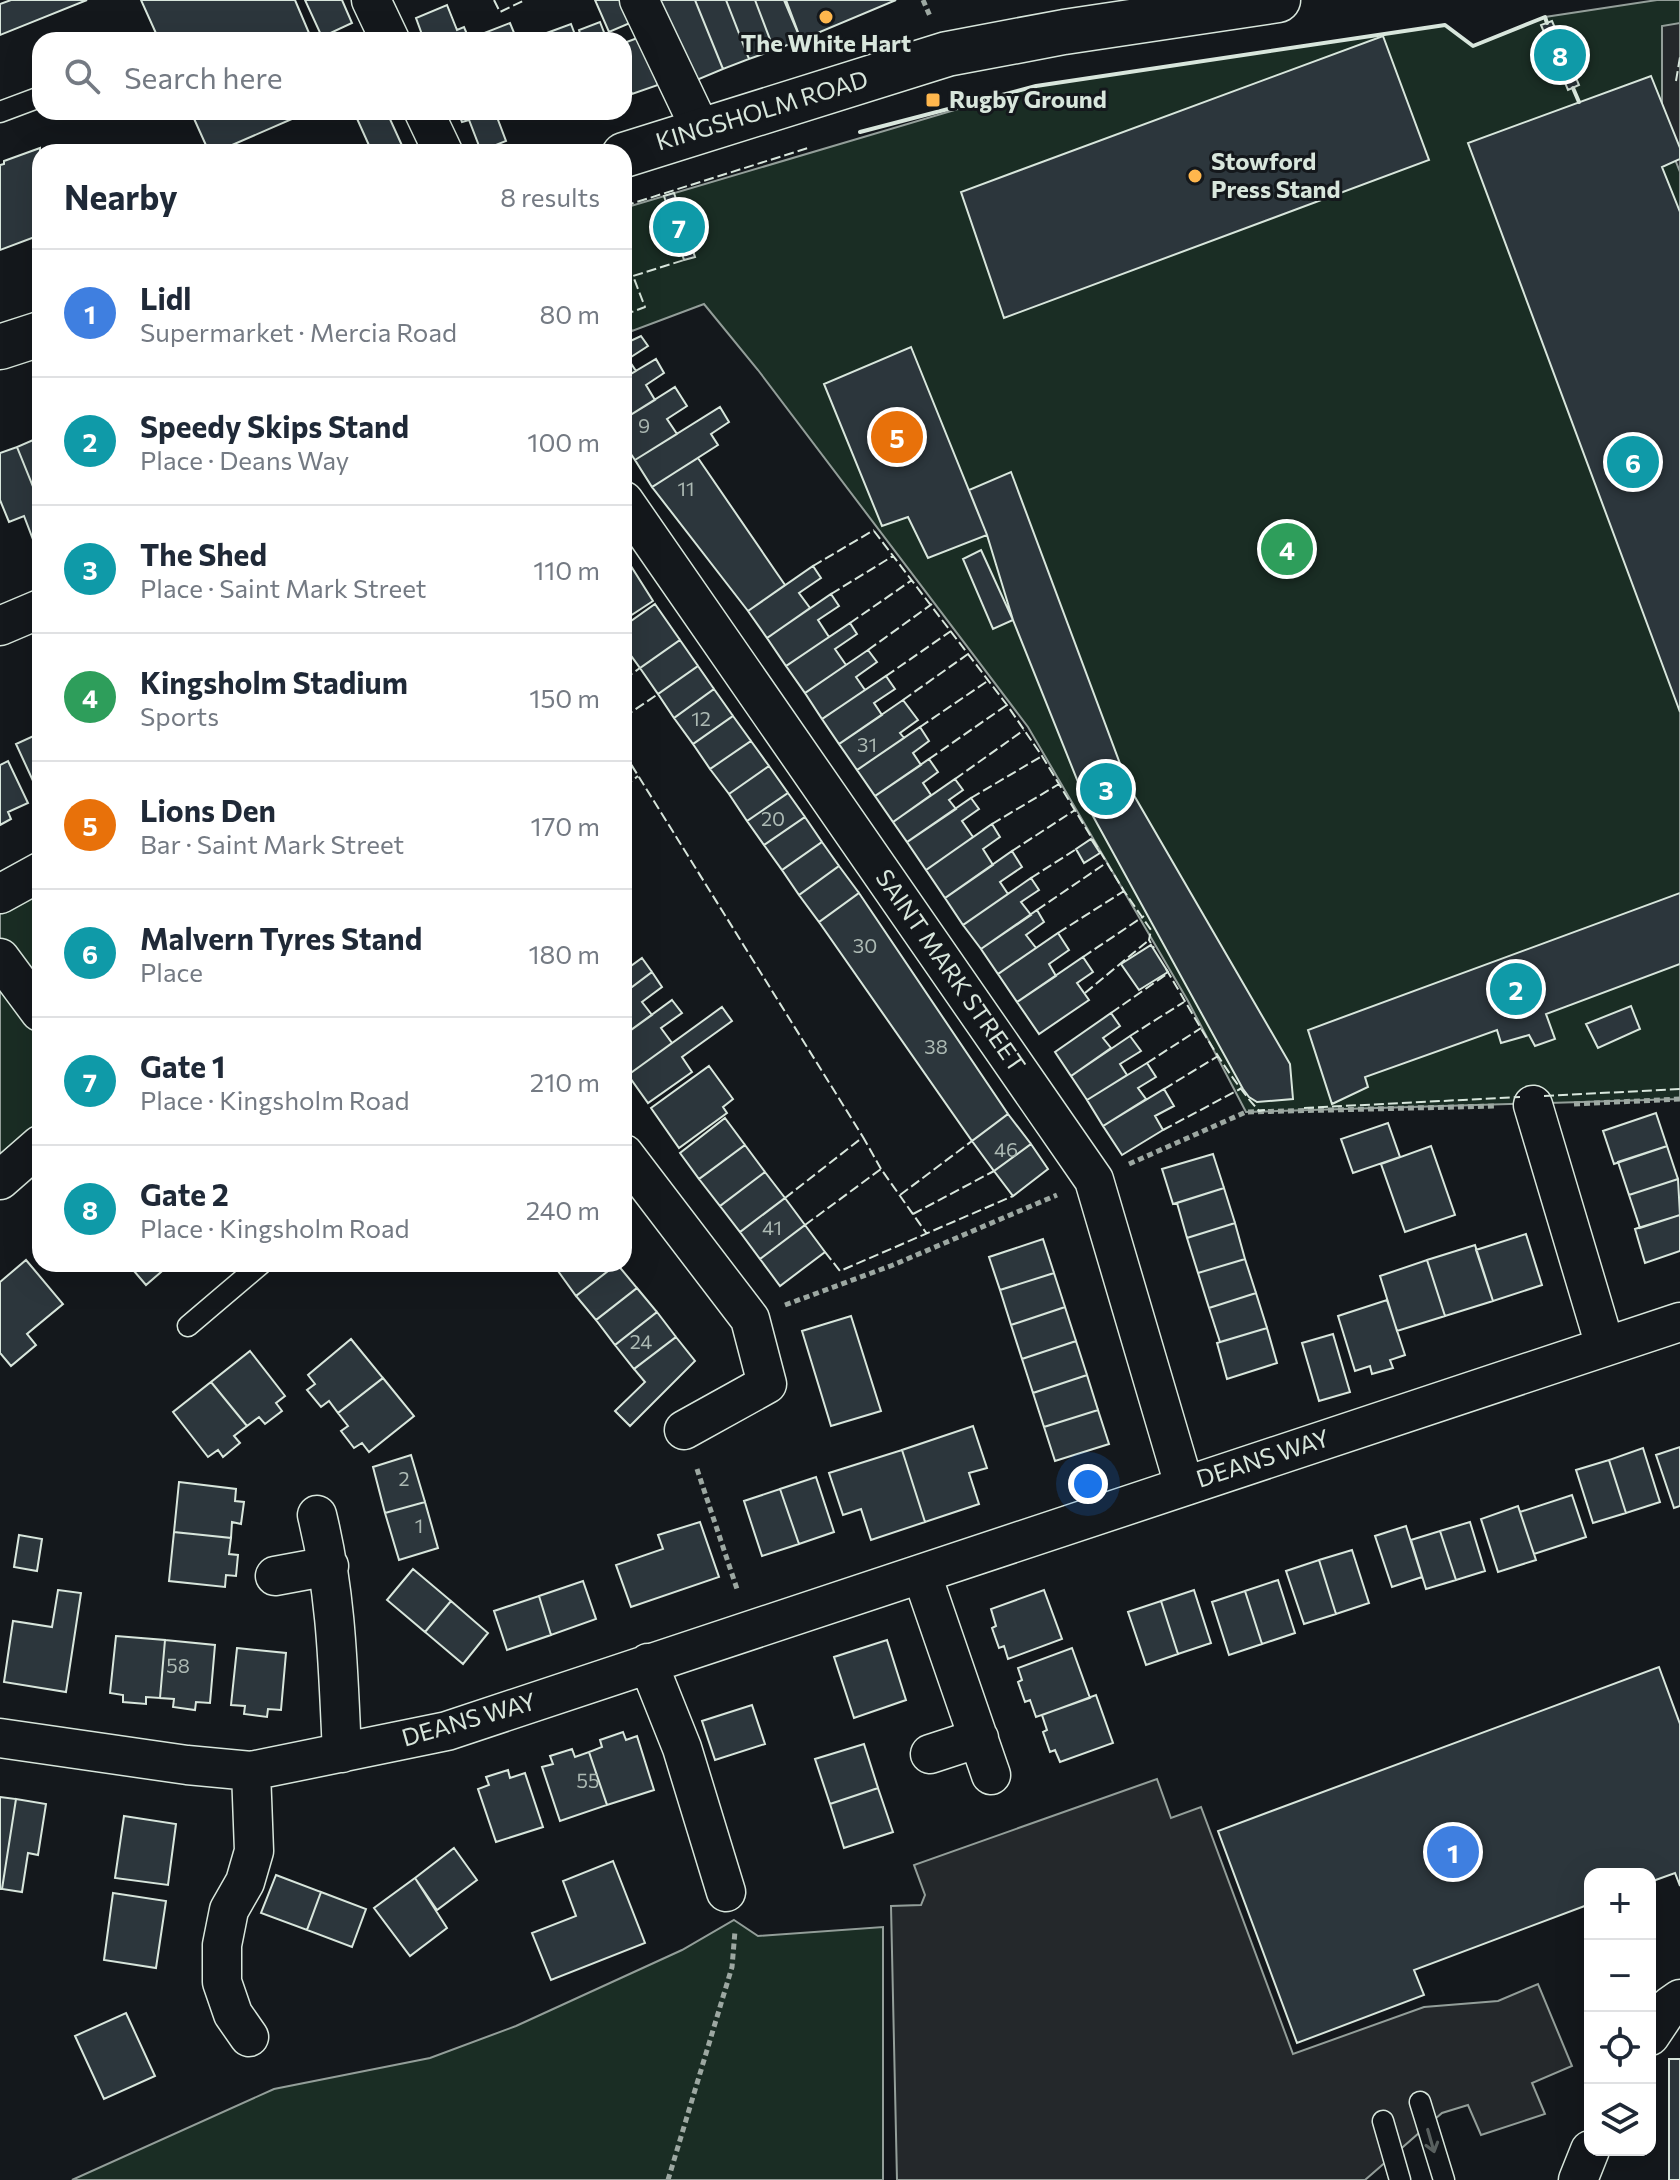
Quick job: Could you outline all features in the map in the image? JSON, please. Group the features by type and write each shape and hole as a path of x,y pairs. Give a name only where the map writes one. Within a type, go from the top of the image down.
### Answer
{"main road":[{"name":"KINGSHOLM ROAD","path":"632,152 947,54 1064,32 1278,0"},
{"path":"0,347 32,337"}],"street":[{"path":"371,0 386,32"},
{"path":"639,0 701,130"},
{"path":"428,120 439,144"},
{"name":"SAINT MARK STREET","path":"632,513 1094,1180 1184,1485"},
{"path":"0,626 32,612"},
{"path":"0,894 32,876"},
{"path":"0,958 32,1001"},
{"path":"1533,1105 1605,1346"},
{"path":"0,1180 32,1152"},
{"path":"632,1164 750,1319 767,1384 684,1430"},
{"name":"DEANS WAY","path":"0,1738 251,1771 447,1731 1680,1322"},
{"path":"317,1515 329,1566 335,1616 342,1753"},
{"path":"275,1576 329,1566"},
{"path":"922,1575 991,1775"},
{"path":"648,1663 682,1748 726,1892"},
{"path":"930,1754 979,1738"},
{"path":"249,2037 233,2014 222,1982 222,1945 229,1910 245,1882 254,1851 251,1771"},
{"path":"1656,2027 1670,2006 1680,1999"},
{"path":"1578,2180 1588,2156"}],"lane":[{"path":"0,112 32,100"},
{"path":"188,1326 252,1272"},
{"path":"1420,2102 1444,2180"},
{"path":"1383,2121 1400,2180"}],"path":[{"path":"750,1319 893,1265 1246,1112 1680,1099"},
{"path":"684,1430 751,1629"},
{"path":"668,2180 732,1967 734,1920 726,1892"}],"green space":[{"path":"1657,0 1680,0 1680,1099 1246,1112 1188,1001 1028,727 758,370 704,304 632,331 632,206 1036,86 1445,25 1473,46 1545,17"},
{"path":"32,876 32,1152 0,1180 0,894"},
{"path":"734,1920 758,1936 883,1927 883,2180 72,2180 274,2089 430,2058 516,2026 682,1950"}],"shaded area":[{"path":"1680,23 1680,172 1662,127 1662,26"},
{"path":"1157,1779 1171,1818 1201,1807 1293,2054 1424,2007 1498,2001 1538,1984 1572,2066 1532,2083 1545,2114 1481,2135 1468,2105 1442,2113 1365,2180 897,2180 891,1906 921,1905 925,1895 914,1865"}],"building":[{"path":"11,0 87,0 0,35 0,4"},
{"path":"141,0 295,0 309,32 155,32"},
{"path":"305,0 342,0 352,23 333,32 320,32"},
{"path":"595,0 620,0 630,23 609,32"},
{"path":"659,0 695,0 723,69 692,82"},
{"path":"695,0 726,0 749,59 723,69"},
{"path":"726,0 755,0 774,50 749,59"},
{"path":"755,0 784,0 801,40 774,50"},
{"name":"The White Hart","path":"786,0 896,0 801,40"},
{"path":"447,5 457,30 464,27 466,32 421,32 416,18"},
{"path":"1552,21 1579,85 1568,90 1541,25"},
{"path":"600,22 604,32 580,32"},
{"path":"510,23 514,32 487,32"},
{"path":"571,24 574,32 549,32"},
{"name":"Stowford Press Stand","path":"1383,36 1429,160 1004,318 961,192"},
{"path":"640,37 658,85 632,94 632,40"},
{"path":"1651,76 1680,148 1680,159 1662,167 1680,212 1680,712 1468,143"},
{"path":"195,120 290,120 234,144 205,144"},
{"path":"358,120 390,120 401,144 368,144"},
{"path":"469,120 498,120 506,141 478,144"},
{"path":"32,151 32,238 0,250 0,165"},
{"path":"674,193 695,257 684,260 664,196"},
{"path":"641,336 648,346 632,356 632,340"},
{"path":"911,347 987,535 928,558 908,517 882,526 824,384"},
{"path":"656,359 664,373 646,385 655,400 632,414 632,373"},
{"path":"675,387 687,406 667,419 677,434 635,460 632,456 632,414"},
{"path":"720,407 729,422 711,434 718,445 652,487 635,460"},
{"path":"32,440 32,484 17,447"},
{"path":"17,447 32,484 32,537 24,516 9,522 0,500 0,453"},
{"path":"698,458 785,585 748,611 652,487"},
{"path":"1011,472 1128,785 1290,1064 1293,1099 1257,1102 1243,1089 1088,807 1013,620 987,535 969,490"},
{"path":"981,550 1013,620 993,629 963,559"},
{"path":"813,566 821,578 799,593 810,608 767,638 748,611"},
{"path":"632,568 653,601 632,615"},
{"path":"831,594 839,606 818,620 829,637 786,666 767,638"},
{"path":"655,604 680,640 640,668 632,657 632,620"},
{"path":"850,623 857,634 835,649 846,665 805,693 786,666"},
{"path":"680,640 698,666 658,694 640,668"},
{"path":"868,650 877,662 856,677 865,690 822,719 805,693"},
{"path":"698,666 714,689 674,718 658,694"},
{"path":"886,676 895,689 874,703 882,715 839,744 822,719"},
{"path":"714,689 733,716 693,744 674,718"},
{"path":"903,700 918,720 900,733 904,738 857,770 839,744"},
{"path":"733,716 751,741 710,769 693,744"},
{"path":"920,727 929,741 913,753 921,765 875,796 857,770"},
{"path":"32,737 32,779 16,744"},
{"path":"751,741 769,766 729,794 710,769"},
{"path":"929,759 938,772 923,783 931,795 893,822 875,796"},
{"path":"8,761 28,803 8,812 11,819 0,825 0,765"},
{"path":"769,766 788,793 747,821 729,794"},
{"path":"955,779 963,790 949,800 956,809 907,842 893,822"},
{"path":"788,793 805,817 764,845 747,821"},
{"path":"971,798 979,809 962,821 973,837 926,870 907,842"},
{"path":"805,817 822,842 782,870 764,845"},
{"path":"992,824 1000,837 983,849 993,865 945,898 926,870"},
{"path":"1091,839 1100,853 1084,863 1076,849"},
{"path":"822,842 839,866 799,895 782,870"},
{"path":"1012,851 1022,867 1000,882 1008,894 963,925 945,898"},
{"path":"839,866 859,893 819,922 799,895"},
{"path":"1031,878 1039,890 1021,902 1031,915 981,949 963,925"},
{"path":"859,893 1008,1114 972,1141 819,922"},
{"path":"1680,893 1680,964 1546,1014 1555,1039 1535,1046 1529,1035 1501,1043 1497,1030 1365,1077 1368,1087 1332,1104 1308,1030"},
{"path":"1037,910 1044,922 1026,935 1036,948 998,974 981,949"},
{"path":"1058,933 1069,950 1049,964 1056,976 1017,1002 998,974"},
{"path":"1151,945 1168,972 1139,990 1121,964"},
{"path":"1083,957 1093,972 1077,983 1089,1000 1039,1034 1017,1002"},
{"path":"642,958 652,972 632,987 632,965"},
{"path":"652,972 662,987 642,1002 652,1015 632,1029 632,987"},
{"path":"672,1000 682,1013 661,1028 672,1043 632,1072 632,1029"},
{"path":"1631,1006 1640,1029 1598,1048 1586,1024"},
{"path":"722,1007 732,1021 682,1057 692,1072 648,1103 632,1081 632,1072"},
{"path":"1111,1013 1120,1026 1103,1038 1111,1048 1071,1076 1055,1052"},
{"path":"1130,1036 1141,1051 1120,1064 1127,1075 1087,1100 1071,1076"},
{"path":"1147,1063 1156,1077 1138,1088 1146,1099 1103,1126 1087,1100"},
{"path":"709,1066 733,1099 723,1107 727,1113 679,1148 651,1108"},
{"path":"1164,1089 1174,1106 1155,1116 1163,1130 1122,1155 1103,1126"},
{"path":"1656,1113 1667,1146 1614,1164 1603,1131"},
{"path":"1008,1114 1031,1144 994,1171 972,1141"},
{"path":"725,1118 745,1145 699,1179 680,1153"},
{"path":"1388,1123 1400,1157 1353,1173 1341,1139"},
{"path":"1031,1144 1048,1169 1013,1196 994,1171"},
{"path":"745,1145 765,1172 720,1206 699,1179"},
{"path":"1431,1146 1455,1215 1405,1232 1381,1164"},
{"path":"1667,1146 1678,1179 1629,1195 1618,1162"},
{"path":"1213,1154 1224,1188 1173,1204 1162,1169"},
{"path":"765,1172 785,1198 740,1232 720,1206"},
{"path":"1678,1179 1680,1215 1640,1228 1629,1195"},
{"path":"1224,1188 1235,1223 1187,1238 1177,1203"},
{"path":"785,1198 805,1225 760,1259 740,1232"},
{"path":"1680,1215 1680,1251 1645,1263 1635,1229"},
{"path":"1235,1223 1245,1259 1198,1273 1187,1238"},
{"path":"805,1225 825,1252 780,1286 760,1259"},
{"path":"1526,1234 1542,1285 1493,1301 1476,1250"},
{"path":"1043,1239 1054,1273 1000,1290 989,1257"},
{"path":"1475,1245 1493,1301 1445,1316 1427,1260"},
{"path":"1245,1259 1256,1293 1209,1308 1198,1273"},
{"path":"26,1260 32,1272 36,1272 63,1304 27,1334 36,1345 11,1366 0,1353 0,1282"},
{"path":"1427,1260 1445,1316 1397,1331 1380,1276"},
{"path":"135,1272 161,1272 146,1285"},
{"path":"559,1272 607,1272 576,1296"},
{"path":"607,1272 624,1272 637,1288 596,1320 576,1296"},
{"path":"1054,1273 1065,1307 1011,1325 1000,1290"},
{"path":"637,1288 657,1312 615,1345 596,1320"},
{"path":"1256,1293 1267,1328 1220,1342 1209,1308"},
{"path":"1387,1300 1405,1355 1390,1360 1393,1368 1372,1374 1370,1366 1355,1371 1338,1316"},
{"path":"1065,1307 1076,1341 1022,1359 1011,1325"},
{"path":"657,1312 676,1337 634,1369 615,1345"},
{"path":"851,1316 881,1411 831,1426 802,1331"},
{"path":"1267,1328 1277,1363 1227,1379 1217,1343"},
{"path":"1333,1334 1350,1392 1319,1401 1302,1343"},
{"path":"676,1337 695,1361 630,1426 615,1411 645,1382 634,1369"},
{"path":"351,1339 383,1378 338,1413 329,1401 321,1407 307,1390 315,1384 308,1375"},
{"path":"1076,1341 1087,1375 1033,1393 1022,1359"},
{"path":"250,1351 285,1396 276,1403 282,1411 265,1424 259,1417 247,1426 211,1382"},
{"path":"1087,1375 1098,1410 1044,1427 1033,1393"},
{"path":"383,1378 414,1416 369,1452 362,1443 354,1448 341,1431 348,1426 338,1413"},
{"path":"211,1382 247,1426 234,1436 240,1443 223,1457 218,1450 208,1457 173,1412"},
{"path":"1098,1410 1109,1444 1055,1461 1044,1427"},
{"path":"973,1426 987,1468 969,1473 979,1504 925,1522 902,1450"},
{"path":"1680,1447 1680,1506 1674,1508 1656,1455"},
{"path":"1643,1448 1660,1502 1626,1513 1609,1460"},
{"path":"902,1450 925,1522 871,1540 861,1509 843,1515 829,1473"},
{"path":"411,1455 425,1502 385,1513 373,1467"},
{"path":"1609,1460 1626,1513 1593,1523 1576,1470"},
{"path":"816,1477 834,1532 799,1544 780,1489"},
{"path":"179,1482 236,1489 235,1501 244,1502 241,1524 232,1522 231,1538 174,1532"},
{"path":"780,1489 799,1544 762,1556 744,1501"},
{"path":"1572,1495 1586,1537 1534,1554 1520,1512"},
{"path":"425,1502 438,1548 399,1560 385,1513"},
{"path":"1518,1506 1536,1560 1498,1572 1481,1519"},
{"path":"700,1522 719,1577 631,1607 616,1565 663,1549 658,1535"},
{"path":"1470,1522 1485,1571 1456,1580 1440,1531"},
{"path":"1406,1526 1422,1577 1392,1587 1375,1536"},
{"path":"1440,1531 1456,1580 1426,1589 1411,1540"},
{"path":"174,1532 231,1538 229,1554 238,1555 236,1576 226,1575 225,1587 169,1581"},
{"path":"19,1535 42,1539 37,1571 14,1567"},
{"path":"1352,1550 1369,1603 1336,1614 1319,1560"},
{"path":"1319,1560 1336,1614 1304,1624 1286,1571"},
{"path":"413,1569 451,1601 425,1632 387,1600"},
{"path":"1278,1580 1295,1633 1262,1644 1245,1591"},
{"path":"583,1581 596,1619 551,1635 539,1596"},
{"path":"58,1590 81,1593 66,1692 4,1682 13,1621 52,1627"},
{"path":"1044,1590 1062,1639 1008,1659 1004,1646 999,1648 992,1628 996,1626 991,1609"},
{"path":"1194,1590 1211,1643 1178,1654 1161,1601"},
{"path":"1245,1591 1262,1644 1229,1655 1212,1602"},
{"path":"539,1596 551,1635 507,1650 494,1611"},
{"path":"451,1601 488,1633 463,1664 425,1632"},
{"path":"1161,1601 1178,1654 1146,1665 1128,1612"},
{"path":"116,1636 165,1640 160,1698 146,1697 146,1704 123,1702 123,1695 110,1693"},
{"path":"165,1640 215,1645 210,1703 196,1702 195,1710 173,1707 174,1699 160,1698"},
{"path":"887,1640 906,1700 854,1718 834,1657"},
{"path":"237,1648 286,1653 281,1710 268,1709 267,1717 244,1714 245,1706 231,1705"},
{"path":"1072,1648 1090,1698 1036,1717 1030,1700 1025,1702 1018,1682 1022,1680 1018,1668"},
{"path":"1659,1667 1680,1724 1680,1886 1675,1873 1656,1880 1656,1868 1584,1868 1584,1906 1414,1970 1424,1995 1297,2043 1218,1831"},
{"path":"1096,1695 1113,1743 1060,1762 1055,1750 1050,1752 1043,1732 1047,1730 1042,1715"},
{"path":"752,1705 765,1744 715,1760 702,1721"},
{"path":"623,1732 626,1740 637,1736 654,1790 607,1805 589,1752 602,1747 600,1740"},
{"path":"864,1744 878,1788 830,1804 815,1759"},
{"path":"572,1749 575,1757 589,1752 607,1805 560,1821 542,1767 553,1764 550,1756"},
{"path":"508,1770 510,1778 525,1773 543,1827 496,1842 478,1789 489,1785 486,1777"},
{"path":"878,1788 893,1832 844,1848 830,1804"},
{"path":"0,1797 16,1799 2,1889 0,1889"},
{"path":"16,1799 46,1804 38,1855 28,1853 22,1892 2,1889"},
{"path":"124,1816 176,1824 168,1885 115,1878"},
{"path":"454,1848 477,1880 437,1910 415,1878"},
{"path":"613,1861 645,1943 551,1980 532,1933 576,1916 563,1881"},
{"path":"276,1875 321,1892 307,1930 261,1913"},
{"path":"415,1878 447,1928 410,1956 374,1908"},
{"path":"321,1892 366,1909 352,1947 307,1930"},
{"path":"113,1893 166,1901 156,1968 104,1960"},
{"path":"126,2013 155,2076 104,2099 75,2036"},
{"path":"1669,2059 1680,2059 1680,2180 1669,2180"}],"fence":[{"path":"494,0 500,12 525,0"},
{"path":"1676,81 1680,57"},
{"path":"632,203 808,148"},
{"path":"632,312 645,307 633,276 684,260"},
{"path":"813,566 874,530"},
{"path":"874,531 1007,705 1042,756 1151,930 1149,940 1154,948"},
{"path":"831,594 893,556"},
{"path":"850,623 912,580"},
{"path":"868,650 932,604"},
{"path":"886,676 951,631"},
{"path":"903,700 968,654"},
{"path":"632,674 640,668"},
{"path":"920,727 989,680"},
{"path":"632,712 658,694"},
{"path":"929,759 1007,705"},
{"path":"955,779 1024,730"},
{"path":"971,798 1042,756"},
{"path":"632,766 863,1137"},
{"path":"632,781 638,776"},
{"path":"992,824 1059,784"},
{"path":"1012,851 1075,810"},
{"path":"1031,878 1078,848"},
{"path":"1037,910 1106,863"},
{"path":"1058,933 1124,891"},
{"path":"1083,957 1144,916"},
{"path":"1085,993 1149,940"},
{"path":"1166,969 1233,1077 1259,1111 1265,1110"},
{"path":"1111,1013 1167,974"},
{"path":"1130,1036 1184,1002"},
{"path":"1147,1063 1201,1028"},
{"path":"1164,1089 1218,1056"},
{"path":"1163,1130 1240,1089"},
{"path":"1544,1096 1680,1089"},
{"path":"1304,1108 1520,1097"},
{"path":"785,1198 863,1137 881,1169"},
{"path":"900,1195 972,1141"},
{"path":"805,1225 881,1169 927,1234"},
{"path":"913,1214 994,1171"},
{"path":"825,1252 840,1271 1013,1196"}],"wall":[{"path":"860,132 1036,86 1445,25 1473,46 1545,17 1547,23"},
{"path":"1573,88 1579,102"}],"place":[{"name":"The White Hart","path":"826,17"},
{"name":"Gate 2","path":"1560,55"},
{"name":"Rugby Ground","path":"933,100"},
{"name":"Stowford Press Stand","path":"1195,176"},
{"name":"Gate 1","path":"679,227"},
{"name":"Lions Den","path":"897,437"},
{"name":"Malvern Tyres Stand","path":"1633,462"},
{"name":"Kingsholm Stadium","path":"1287,549"},
{"name":"The Shed","path":"1106,789"},
{"name":"Speedy Skips Stand","path":"1516,989"},
{"name":"Lidl","path":"1453,1852"}]}
